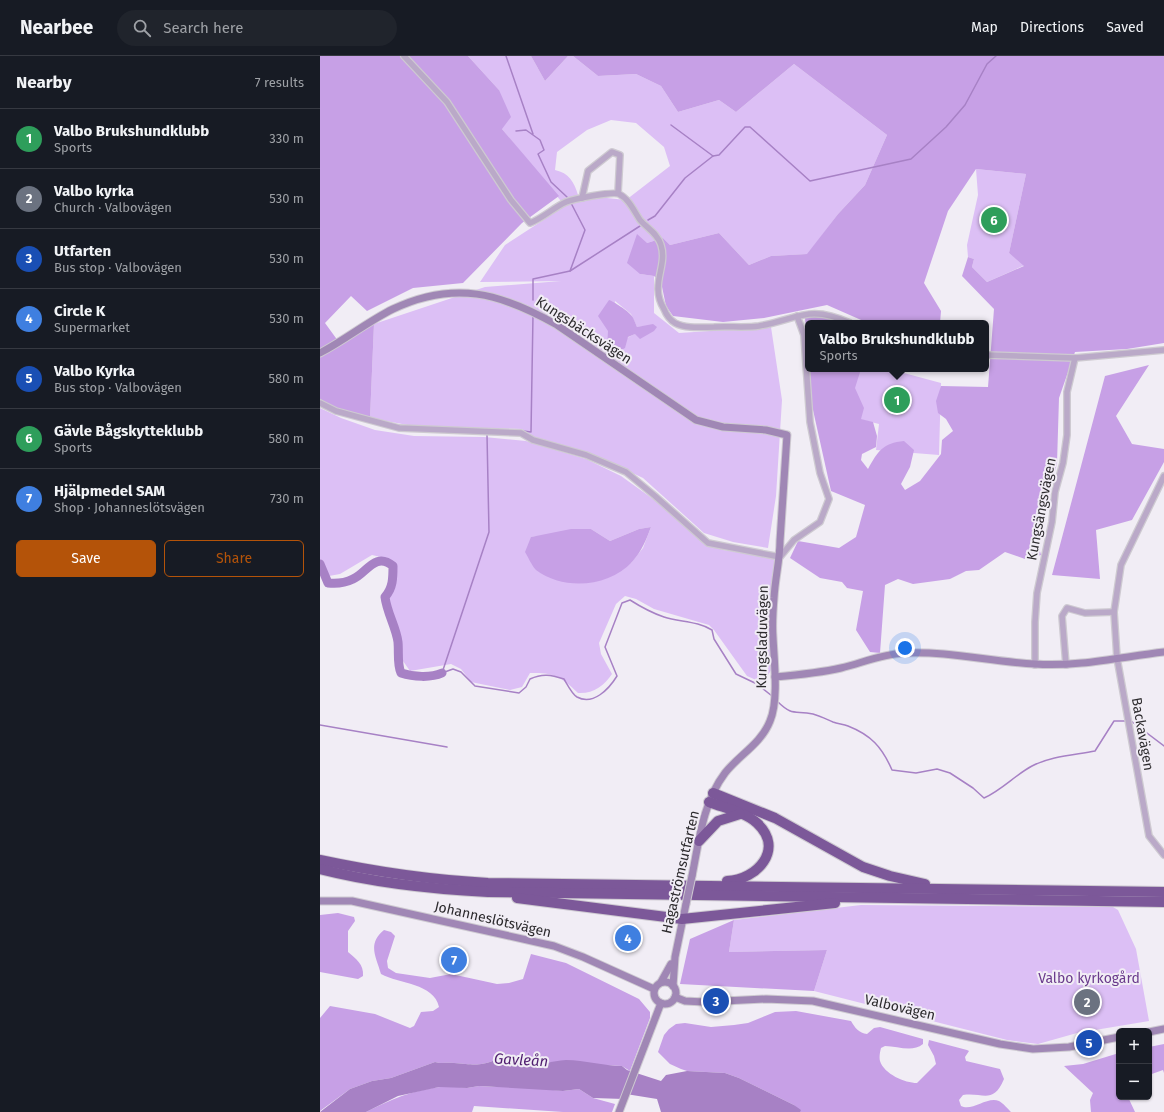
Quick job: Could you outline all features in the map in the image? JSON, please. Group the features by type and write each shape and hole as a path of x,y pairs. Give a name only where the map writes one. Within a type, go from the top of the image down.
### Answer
{"highway":[{"path":"673,885 741,879 754,873 767,856 768,842 766,834 757,822 711,798"},
{"path":"711,798 775,818 863,867 890,876 946,889"},
{"path":"699,841 718,821 740,814"},
{"path":"320,860 365,869 456,881 540,884 1164,892"},
{"path":"320,870 419,887 488,892 1164,902"},
{"path":"488,892 531,900 682,919 882,898"}],"street":[{"path":"404,56 447,102 511,200 530,223 540,220 567,202 582,198 618,193"},
{"path":"582,198 588,171 612,152 620,155 618,193 640,220 659,238 662,247 661,266 657,282 658,295 666,314 674,323 684,326 702,327 760,326 817,312 843,320"},
{"name":"Kungsbäcksvägen","path":"320,353 394,309 435,295 470,293 496,297 534,312 557,325 696,420 723,426 766,430 787,436"},
{"path":"797,316 804,335 805,350"},
{"path":"989,355 1075,358 1164,350"},
{"name":"Kungsängsvägen","path":"1035,664 1037,593 1052,522 1055,492 1063,463 1067,435 1067,392 1075,358"},
{"path":"320,404 343,413 399,428 521,433 533,440 586,455 626,472 708,543 780,557 794,540 820,522 829,499 820,473 810,422 807,372"},
{"name":"Kungsladuvägen","path":"711,798 726,772 756,744 771,721 775,689 773,634 774,597 780,557 787,436"},
{"name":"Backavägen","path":"1164,476 1121,565 1114,612 1117,658 1149,836 1164,855"},
{"path":"1066,664 1062,616 1065,610 1067,608 1085,613 1114,612"},
{"path":"775,677 818,673 842,668 871,658 904,653 942,654 1035,664 1079,664 1164,652"},
{"name":"Hagaströmsutfarten","path":"675,997 673,986 675,957 699,841 711,798"},
{"name":"Johanneslötsvägen","path":"320,902 352,901 554,946 583,956 654,989"},
{"name":"Hagaströmsutfarten","path":"654,989 661,982 675,957"},
{"path":"661,982 668,982 673,986"},
{"path":"654,989 654,996 661,1003"},
{"path":"661,1003 671,1002 675,997"},
{"name":"Valbovägen","path":"675,997 685,1001 704,1002 766,998 814,1001 1000,1044 1033,1049 1069,1047 1116,1038"},
{"path":"619,1112 661,1003"},
{"path":"1152,1031 1164,1029"}],"green space":[{"path":"468,56 531,56 545,81 568,56 573,56 598,76 636,74 661,86 678,112 719,100 736,112 794,64 887,135 865,185 838,214 808,254 771,256 749,265 719,233 670,245 663,238 647,243 640,274 654,276 654,313 679,333 771,327 782,400 776,496 768,548 733,542 704,533 643,478 626,470 533,438 522,429 413,426 370,418 374,324 485,287 561,281 480,282 505,245 565,206 502,129 499,90","holes":["611,120 636,123 664,147 670,166 626,200 578,195 575,186 570,179 564,173 555,170 557,152 587,130","615,301 631,314 637,327 649,326 607,349"]},
{"path":"976,169 1026,174 1009,253 1025,265 987,282 972,267 974,259 968,257 967,245 978,195"},
{"path":"857,372 900,372 941,383 939,455 876,450 879,424 851,417"},
{"path":"320,408 341,418 375,430 414,436 484,437 526,441 586,459 621,476 653,499 703,542 723,550 754,554 778,560 773,667 763,683 747,676 709,625 654,609 636,599 625,596 616,604 599,643 601,654 612,674 602,686 593,691 578,693 562,679 545,673 530,673 522,687 510,690 471,682 461,669 451,664 410,671 403,661 400,643 387,604 395,582 396,565 385,558 372,555 340,574 329,576 320,560","holes":["651,527 643,548 631,563 531,537 591,529 610,541 639,529"]},
{"name":"Valbo kyrkogård","path":"861,905 1113,907 1118,910 1136,949 1149,1021 1077,1033 1038,1044 1007,1040 814,991 827,950 729,952 734,920"}],"shaded area":[{"path":"320,56 468,56 499,90 511,117 502,129 559,196 522,223 463,283 413,288 367,311 351,296 325,323 341,345 374,324 370,418 320,404"},
{"path":"531,56 568,56 545,81"},
{"path":"573,56 1164,56 1164,343 1127,349 1075,352 1059,398 1057,463 1038,544 1041,555 1025,559 1005,552 979,570 966,571 950,579 913,584 898,579 885,585 880,653 870,652 856,630 863,591 847,588 842,582 820,578 790,558 798,541 839,548 856,537 865,505 831,491 811,401 809,372 860,372 855,388 864,408 861,419 873,422 877,436 876,447 862,454 861,460 868,469 882,449 891,444 904,441 914,450 910,467 901,484 905,490 920,481 941,454 942,440 953,431 946,419 938,413 936,401 941,386 988,387 994,309 962,276 968,257 974,259 972,267 987,282 1024,266 1009,253 1026,174 976,169 948,211 924,283 941,311 940,320 861,320 827,305 764,318 723,322 673,316 666,306 661,282 654,276 640,274 627,263 637,234 647,243 663,238 670,245 719,233 749,265 771,256 807,254 838,214 865,185 887,135 794,64 736,112 719,100 678,112 661,86 636,74 598,76"},
{"path":"609,300 629,313 637,327 653,324 657,327 654,331 640,339 635,334 628,337 625,348 613,354 607,349 608,331 598,316"},
{"path":"817,315 833,320 805,320 805,318"},
{"path":"1149,365 1116,416 1132,444 1164,449 1164,462 1132,520 1096,530 1100,579 1052,575 1105,376"},
{"path":"651,527 641,550 632,562 611,577 599,581 573,583 547,577 536,570 525,552 531,537 571,529 591,529 610,541 639,529"},
{"path":"338,913 354,917 355,921 348,931 348,952 361,965 363,976 358,979 320,972 320,915"},
{"path":"734,920 729,952 827,950 814,991 680,984 690,939"},
{"path":"384,930 391,932 395,936 387,961 388,968 396,973 430,978 451,974 497,984 509,983 523,979 531,954 566,963 639,999 650,1012 650,1018 630,1071 622,1066 545,1062 527,1066 513,1066 500,1063 495,1060 484,1064 435,1062 391,1078 372,1081 350,1089 320,1111 320,1018 330,1006 375,1014 410,1028 414,1026 421,1012 433,1011 439,1007 436,999 423,989 381,974 375,956 374,945 379,935"},
{"path":"796,1011 851,1021 862,1033 867,1034 874,1028 880,1027 923,1039 923,1044 919,1047 910,1049 890,1046 881,1048 880,1061 882,1066 890,1074 912,1083 917,1083 936,1064 934,1056 928,1045 929,1040 967,1050 969,1051 965,1057 966,1061 1000,1069 1004,1079 996,1092 991,1095 963,1095 959,1100 961,1106 970,1107 994,1100 1001,1102 1011,1112 800,1112 794,1105 739,1078 725,1073 687,1071 670,1064 658,1052 664,1035 676,1024 685,1023 711,1027 734,1025 748,1023 775,1012"},
{"path":"1164,1044 1164,1073 1163,1070 1152,1074 1152,1046"},
{"path":"1116,1054 1116,1100 1129,1100 1135,1112 1091,1112 1090,1100 1093,1093 1064,1066 1083,1064"},
{"path":"495,1060 501,1064 522,1061 526,1066 566,1060 622,1066 627,1070 661,1081 666,1075 687,1071 725,1073 739,1078 794,1105 801,1110 800,1112 661,1112 657,1099 626,1094 624,1099 593,1098 579,1089 563,1091 479,1086 467,1088 439,1087 398,1096 366,1112 320,1112 350,1089 372,1081 391,1078 435,1062 484,1064"},
{"path":"452,1086 467,1088 479,1086 514,1086 563,1091 579,1089 593,1098 615,1104 612,1112 563,1112 474,1106 472,1112 366,1112 408,1094 428,1089"}],"waterway":[{"path":"506,56 533,134"},
{"path":"648,220 655,216 685,178 713,156 719,155 745,127 750,127 810,181 911,159 946,127 965,105 987,64 996,56"},
{"path":"671,125 713,156"},
{"path":"516,131 526,130 540,140 544,150 538,154 551,182 567,197"},
{"path":"570,271 585,230 571,203"},
{"path":"533,300 533,279 570,271 640,226"},
{"path":"523,431 531,432 533,315"},
{"path":"442,673 489,532 487,435"},
{"path":"320,564 328,583 338,583 353,579 376,562 387,562 393,566 393,579 388,594 385,597 397,636 401,673 422,676 433,676 442,673"},
{"path":"442,673 453,669 461,672 475,686 519,693 526,687 530,679 543,675 551,676 564,679 575,696 583,699 595,698 605,691 617,676 605,647 622,603 630,600 647,610 670,619 701,625 712,630 714,639 736,674 757,684 772,696"},
{"path":"777,701 791,711 816,715 863,733 880,748 892,770 916,773 937,769 950,773 973,788 984,798 991,795 1026,770 1039,763 1055,758 1095,751 1114,721 1127,721"},
{"path":"1131,721 1164,746"},
{"path":"320,725 447,747"}],"place":[{"name":"Gävle Bågskytteklubb","path":"994,220"},
{"name":"Valbo Brukshundklubb","path":"897,400"},
{"name":"Circle K","path":"628,938"},
{"name":"Hjälpmedel SAM","path":"454,960"},
{"name":"Utfarten","path":"716,1001"},
{"name":"Valbo kyrka","path":"1087,1002"},
{"name":"Valbo Kyrka","path":"1089,1043"}],"water label":[{"name":"Gavleån","path":"521,1060"}]}
